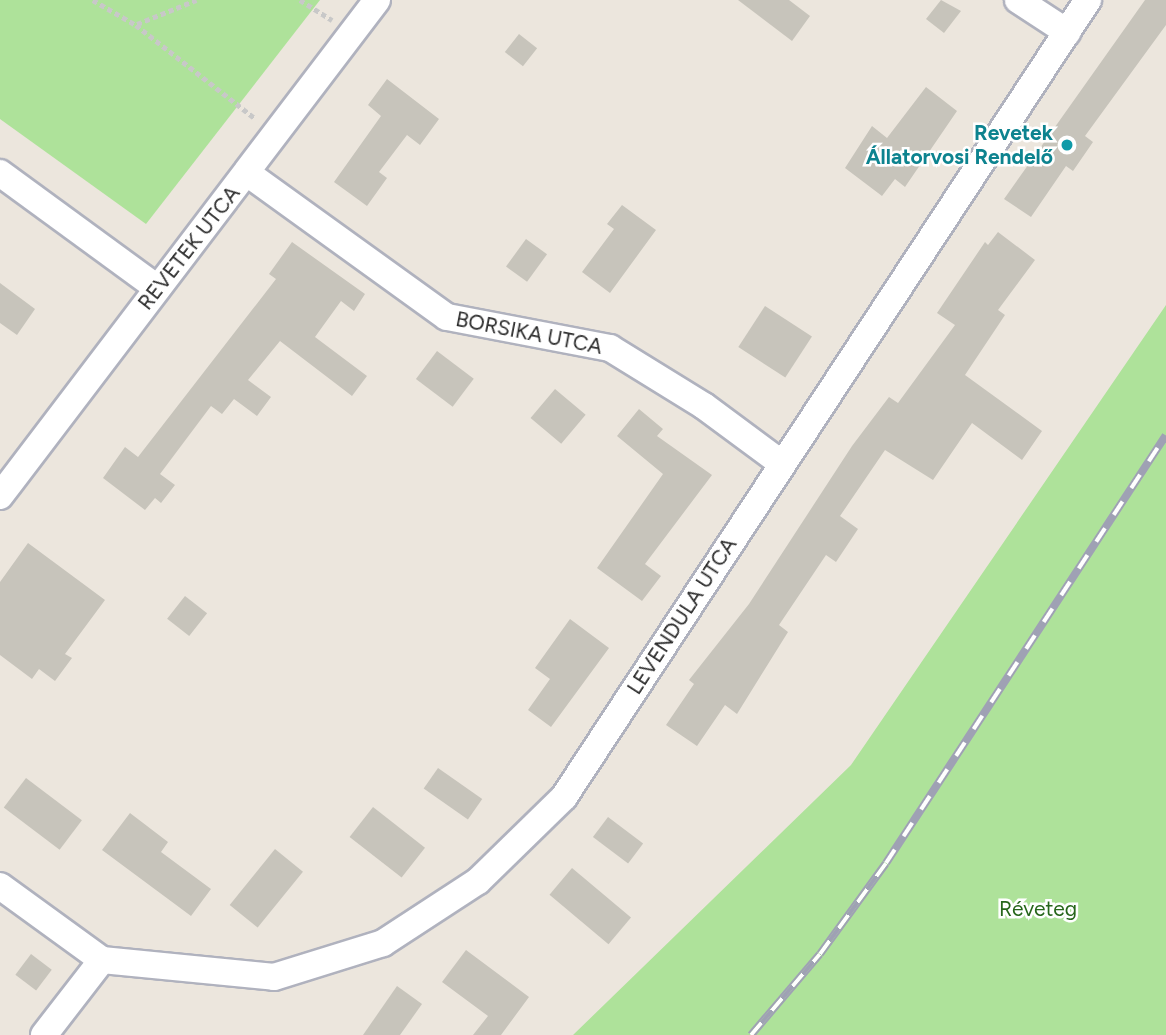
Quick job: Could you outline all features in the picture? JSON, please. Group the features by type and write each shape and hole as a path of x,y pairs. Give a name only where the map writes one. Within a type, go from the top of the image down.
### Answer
{"street":[{"name":"REVETEK UTCA","path":"0,496 377,0"},
{"path":"1018,0 1067,32"},
{"name":"LEVENDULA UTCA","path":"102,960 274,977 383,943 478,881 564,797 781,463 1088,0"},
{"path":"0,173 157,288"},
{"name":"BORSIKA UTCA","path":"247,173 447,317 610,348 704,406 781,463"},
{"path":"0,886 102,960 44,1035"}],"path":[{"path":"93,0 136,25 276,135"},
{"path":"136,25 196,0"},
{"path":"300,0 352,33"}],"green space":[{"path":"0,0 320,0 146,224 0,119"},
{"name":"Réveteg","path":"1166,305 1166,1035 573,1035 851,765"}],"building":[{"path":"738,0 789,0 810,16 792,41"},
{"path":"941,0 961,11 944,33 926,19"},
{"path":"1145,0 1166,0 1166,25 1085,136 1093,142 1073,171 1066,166 1031,217 1004,199"},
{"path":"519,34 537,48 523,66 505,52"},
{"path":"387,79 439,119 420,145 407,135 379,172 387,178 367,206 334,182 381,116 368,105"},
{"path":"926,87 957,111 905,187 895,179 882,196 845,168 872,126 887,138"},
{"path":"622,205 656,230 610,293 582,272 614,229 607,224"},
{"path":"998,232 1035,260 998,310 1005,315 965,375 1042,431 1022,460 972,423 933,480 885,450 840,516 858,529 836,562 826,555 779,625 788,632 737,714 725,705 697,746 666,725 694,684 689,680 749,604 852,446 889,397 898,403 955,325 937,313 985,242 988,245"},
{"path":"526,239 547,254 527,282 506,267"},
{"path":"292,242 365,294 354,311 341,301 315,337 367,376 352,396 280,341 248,380 271,397 257,416 234,399 222,414 211,406 160,474 175,485 161,503 155,498 145,510 103,478 125,447 138,457 276,279 269,274"},
{"path":"0,283 35,309 17,335 0,323"},
{"path":"765,306 812,336 785,378 738,347"},
{"path":"437,351 474,379 453,407 416,379"},
{"path":"555,389 586,415 561,444 531,418"},
{"path":"639,409 663,429 657,436 712,475 645,564 661,576 642,601 597,568 663,474 617,436"},
{"path":"28,543 105,600 65,654 72,658 55,681 39,669 32,679 0,655 0,582"},
{"path":"185,596 207,613 189,636 167,619"},
{"path":"570,619 609,648 551,727 528,710 550,679 535,668"},
{"path":"438,768 482,799 468,819 424,788"},
{"path":"26,778 82,820 60,850 4,808"},
{"path":"373,807 425,848 402,878 350,837"},
{"path":"130,813 168,842 161,852 211,889 191,916 102,850"},
{"path":"608,817 643,843 628,863 593,837"},
{"path":"275,849 303,872 258,928 230,905"},
{"path":"572,868 631,917 608,944 550,895"},
{"path":"466,950 529,997 501,1035 473,1035 488,1016 442,982"},
{"path":"31,954 52,970 36,990 15,975"},
{"path":"397,986 422,1004 400,1035 363,1035"}],"railway":[{"path":"751,1035 820,954 886,863 1166,435"}],"place":[{"name":"Revetek Állatorvosi Rendelő","path":"1067,145"}]}
